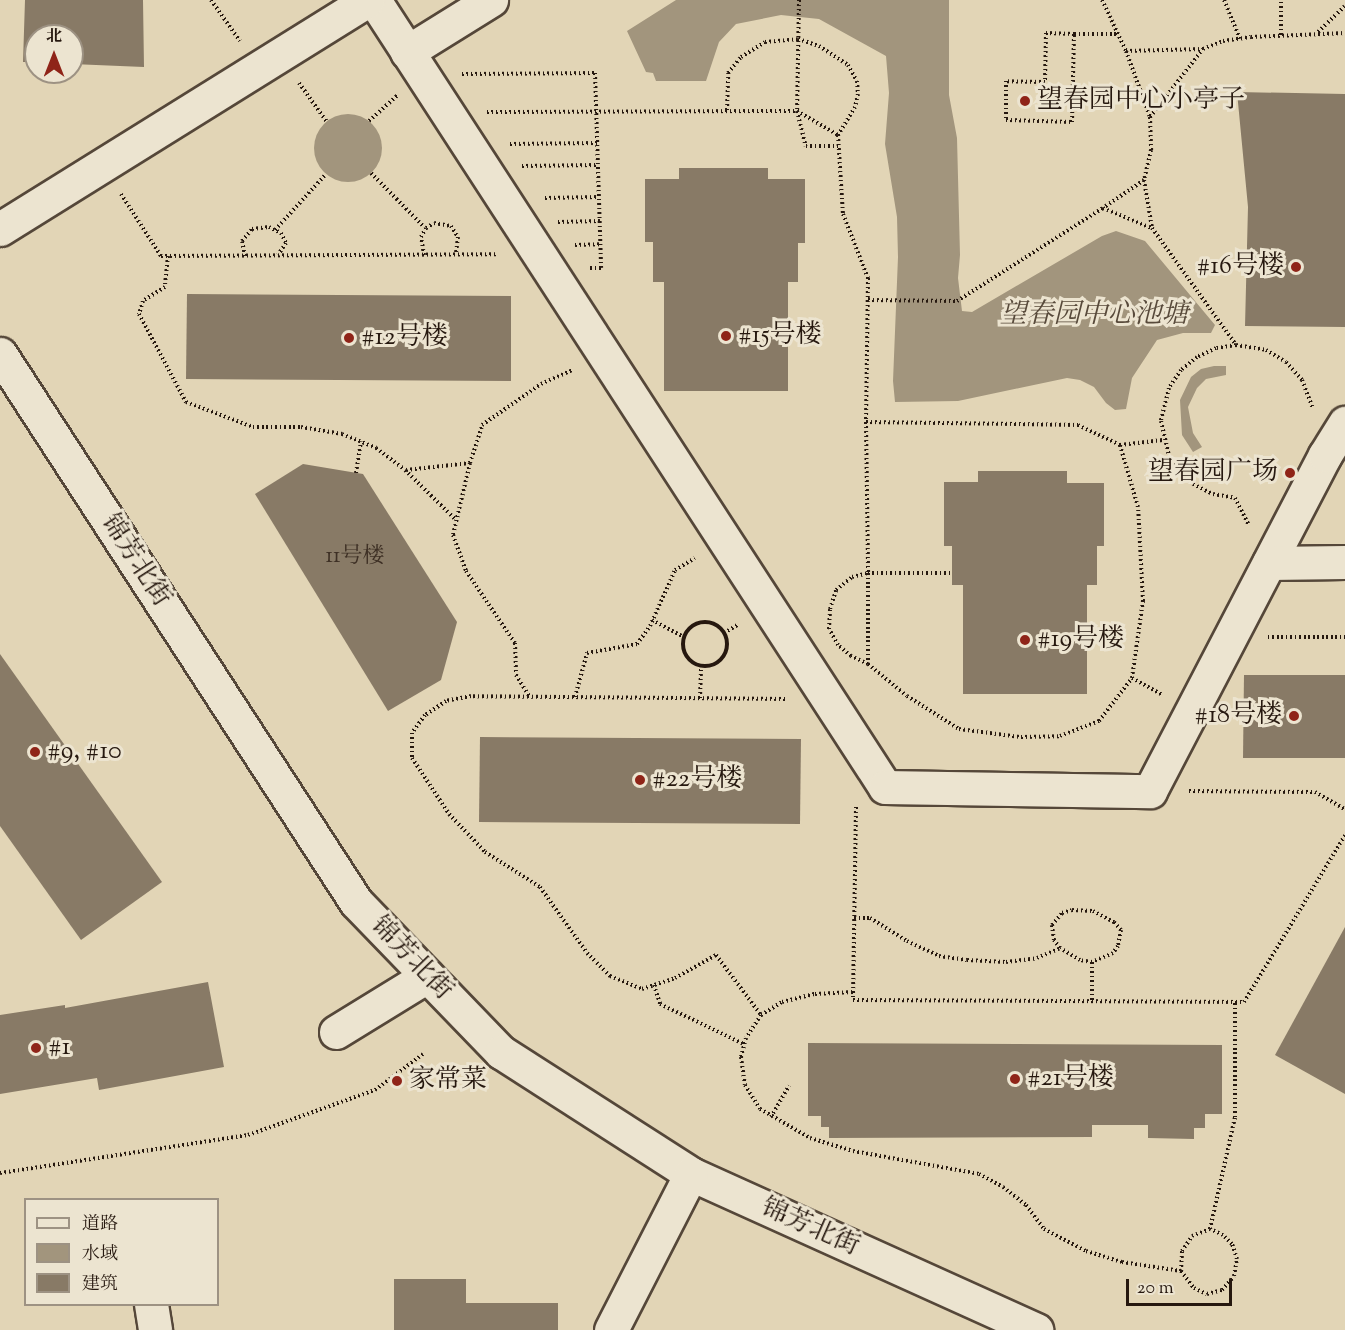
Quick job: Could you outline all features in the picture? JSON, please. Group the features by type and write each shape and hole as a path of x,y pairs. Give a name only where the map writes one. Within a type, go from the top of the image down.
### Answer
{"street":[{"path":"0,229 368,0"},
{"path":"374,0 885,787 1150,791 1325,456 1345,423"},
{"path":"415,63 491,0"},
{"name":"锦芳北街","path":"0,354 357,902 501,1053 691,1174 1036,1330"},
{"path":"1269,563 1345,562"},
{"path":"336,1032 427,976"},
{"path":"611,1330 691,1174"},
{"path":"151,1306 155,1330"}],"path":[{"path":"211,0 327,122"},
{"path":"799,0 797,111 806,146 838,146"},
{"path":"1102,0 1126,51 1150,117 1151,150 1144,180 1152,228 1236,345"},
{"path":"1224,0 1240,39"},
{"path":"1281,0 1281,35"},
{"path":"1316,33 1345,6"},
{"path":"1074,34 1072,122 1006,120 1006,81 1045,82 1046,33 1118,34"},
{"path":"1126,51 1203,49 1240,39 1345,33"},
{"path":"727,110 728,73 741,57 765,42 798,39 819,46 848,65 857,81 858,94 855,107 838,135 838,146 843,214 868,278 866,422 868,664"},
{"path":"1150,117 1203,49"},
{"path":"415,63 595,73 601,267"},
{"path":"447,113 596,110 797,111 838,135"},
{"path":"475,156 597,143"},
{"path":"475,156 597,165"},
{"path":"103,165 161,256 539,254"},
{"path":"371,173 426,228"},
{"path":"275,230 327,174"},
{"path":"868,300 957,301 1144,180"},
{"path":"502,198 599,197"},
{"path":"1103,208 1152,228"},
{"path":"424,255 422,237 426,228 434,223 452,226 458,237 456,254"},
{"path":"245,256 242,242 252,229 269,227 281,233 286,243 278,255"},
{"path":"168,256 165,287 142,301 139,314 186,402 253,426 301,427 342,434 362,441 376,448 405,470 455,519"},
{"path":"1269,563 1235,498 1213,495 1193,484 1169,456 1163,440 1161,421 1163,404 1169,387 1181,370 1197,357 1216,348 1236,345 1266,350 1286,362 1302,380 1310,396 1325,456"},
{"path":"531,697 516,675 515,643 466,571 453,535 455,519 482,425 541,384 605,356"},
{"path":"866,422 1078,425 1120,446 1163,440"},
{"path":"357,473 362,441"},
{"path":"952,573 868,573 852,577 836,590 830,609 829,629 838,645 851,656 868,664 907,696 959,729 1021,737 1060,736 1099,721 1132,678 1143,602 1138,507 1120,446"},
{"path":"405,470 470,463"},
{"path":"575,697 587,653 637,644 652,620 675,570 724,539"},
{"path":"652,620 684,637"},
{"path":"699,622 714,623 724,633 727,646 721,659 708,666 701,665 688,658 683,644 684,637 687,630 699,622"},
{"path":"1230,637 1345,637"},
{"path":"700,698 701,665"},
{"path":"761,1015 716,955 675,978 642,989 610,976 587,953 540,887 485,852 449,814 412,758 412,733 425,715 446,701 471,696 828,700"},
{"path":"1150,791 1315,792 1345,809"},
{"path":"856,802 854,1000 1244,1002 1345,835"},
{"path":"1072,910 1093,911 1102,914 1121,930 1113,953 1092,962 1080,960 1060,948 1054,940 1053,925 1056,918 1072,910"},
{"path":"854,918 870,918 907,941 949,957 1006,962 1037,958 1060,948"},
{"path":"1092,962 1092,1002"},
{"path":"654,985 660,1004 744,1044"},
{"path":"854,992 815,994 782,1002 761,1015 744,1044 741,1057 745,1085 760,1109 810,1138 853,1151 979,1174 1003,1187 1026,1205 1044,1229 1086,1251 1122,1262 1181,1271"},
{"path":"1210,1229 1235,1117 1235,1003"},
{"path":"0,1173 248,1135 375,1090 423,1054"},
{"path":"771,1117 789,1086"},
{"path":"1210,1229 1223,1234 1232,1244 1237,1259 1234,1276 1222,1290 1207,1294 1194,1288 1181,1271 1182,1251 1192,1236 1210,1229"}],"water":[{"name":"望春园中心池塘","path":"676,0 949,0 949,95 957,138 960,255 958,278 962,311 972,312 1102,236 1116,231 1145,241 1215,325 1211,333 1183,333 1157,340 1132,378 1126,409 1115,410 1106,403 1094,387 1080,380 1067,378 958,401 895,402 893,381 898,257 897,217 885,144 889,93 886,56 819,19 781,15 736,24 719,42 706,81 656,81 653,73 646,72 627,31"},
{"path":"348,114 361,117 372,124 379,135 382,148 379,161 372,172 361,179 348,182 335,179 324,172 317,161 314,148 317,135 324,124 335,117"},
{"path":"1226,366 1226,375 1206,379 1197,388 1188,407 1193,433 1202,447 1193,452 1182,435 1180,400 1191,377 1201,369"}],"building":[{"path":"25,0 143,0 144,67 84,64 84,24 24,24"},
{"name":"#16号楼","path":"1237,92 1345,94 1345,327 1245,326 1248,207"},
{"name":"#15号楼","path":"679,168 768,168 768,179 805,179 805,243 798,243 798,282 788,282 788,391 664,391 664,282 653,282 653,242 645,242 645,179 679,179"},
{"name":"#12号楼","path":"187,294 511,296 511,381 186,379"},
{"path":"303,464 363,474 457,622 441,680 388,711 255,494"},
{"name":"#19号楼","path":"978,471 1067,471 1067,483 1104,483 1104,546 1097,546 1097,585 1087,585 1087,694 963,694 963,585 952,585 952,546 944,546 944,482 978,482"},
{"name":"#9, #10","path":"0,654 162,882 81,940 0,826"},
{"name":"#18号楼","path":"1244,675 1345,675 1345,758 1243,758"},
{"name":"#22号楼","path":"480,737 801,739 800,824 479,822"},
{"path":"1345,927 1345,1094 1275,1055"},
{"path":"208,982 224,1067 99,1090 97,1078 0,1094 0,1015 65,1005 65,1008"},
{"name":"#21号楼","path":"808,1043 1222,1045 1222,1114 1205,1114 1205,1128 1194,1128 1194,1139 1148,1138 1148,1125 1092,1125 1092,1137 829,1138 829,1127 821,1127 821,1116 808,1116"},
{"path":"394,1279 466,1279 466,1303 558,1303 558,1330 394,1330"}],"place":[{"name":"望春园中心小亭子","path":"1025,101"},
{"name":"#16号楼","path":"1296,267"},
{"name":"#15号楼","path":"726,336"},
{"name":"#12号楼","path":"349,338"},
{"name":"望春园广场","path":"1290,473"},
{"name":"#19号楼","path":"1025,640"},
{"name":"#18号楼","path":"1294,716"},
{"name":"#9, #10","path":"35,752"},
{"name":"#22号楼","path":"640,780"},
{"name":"#1","path":"36,1048"},
{"name":"#21号楼","path":"1015,1079"},
{"name":"家常菜","path":"397,1081"}]}
